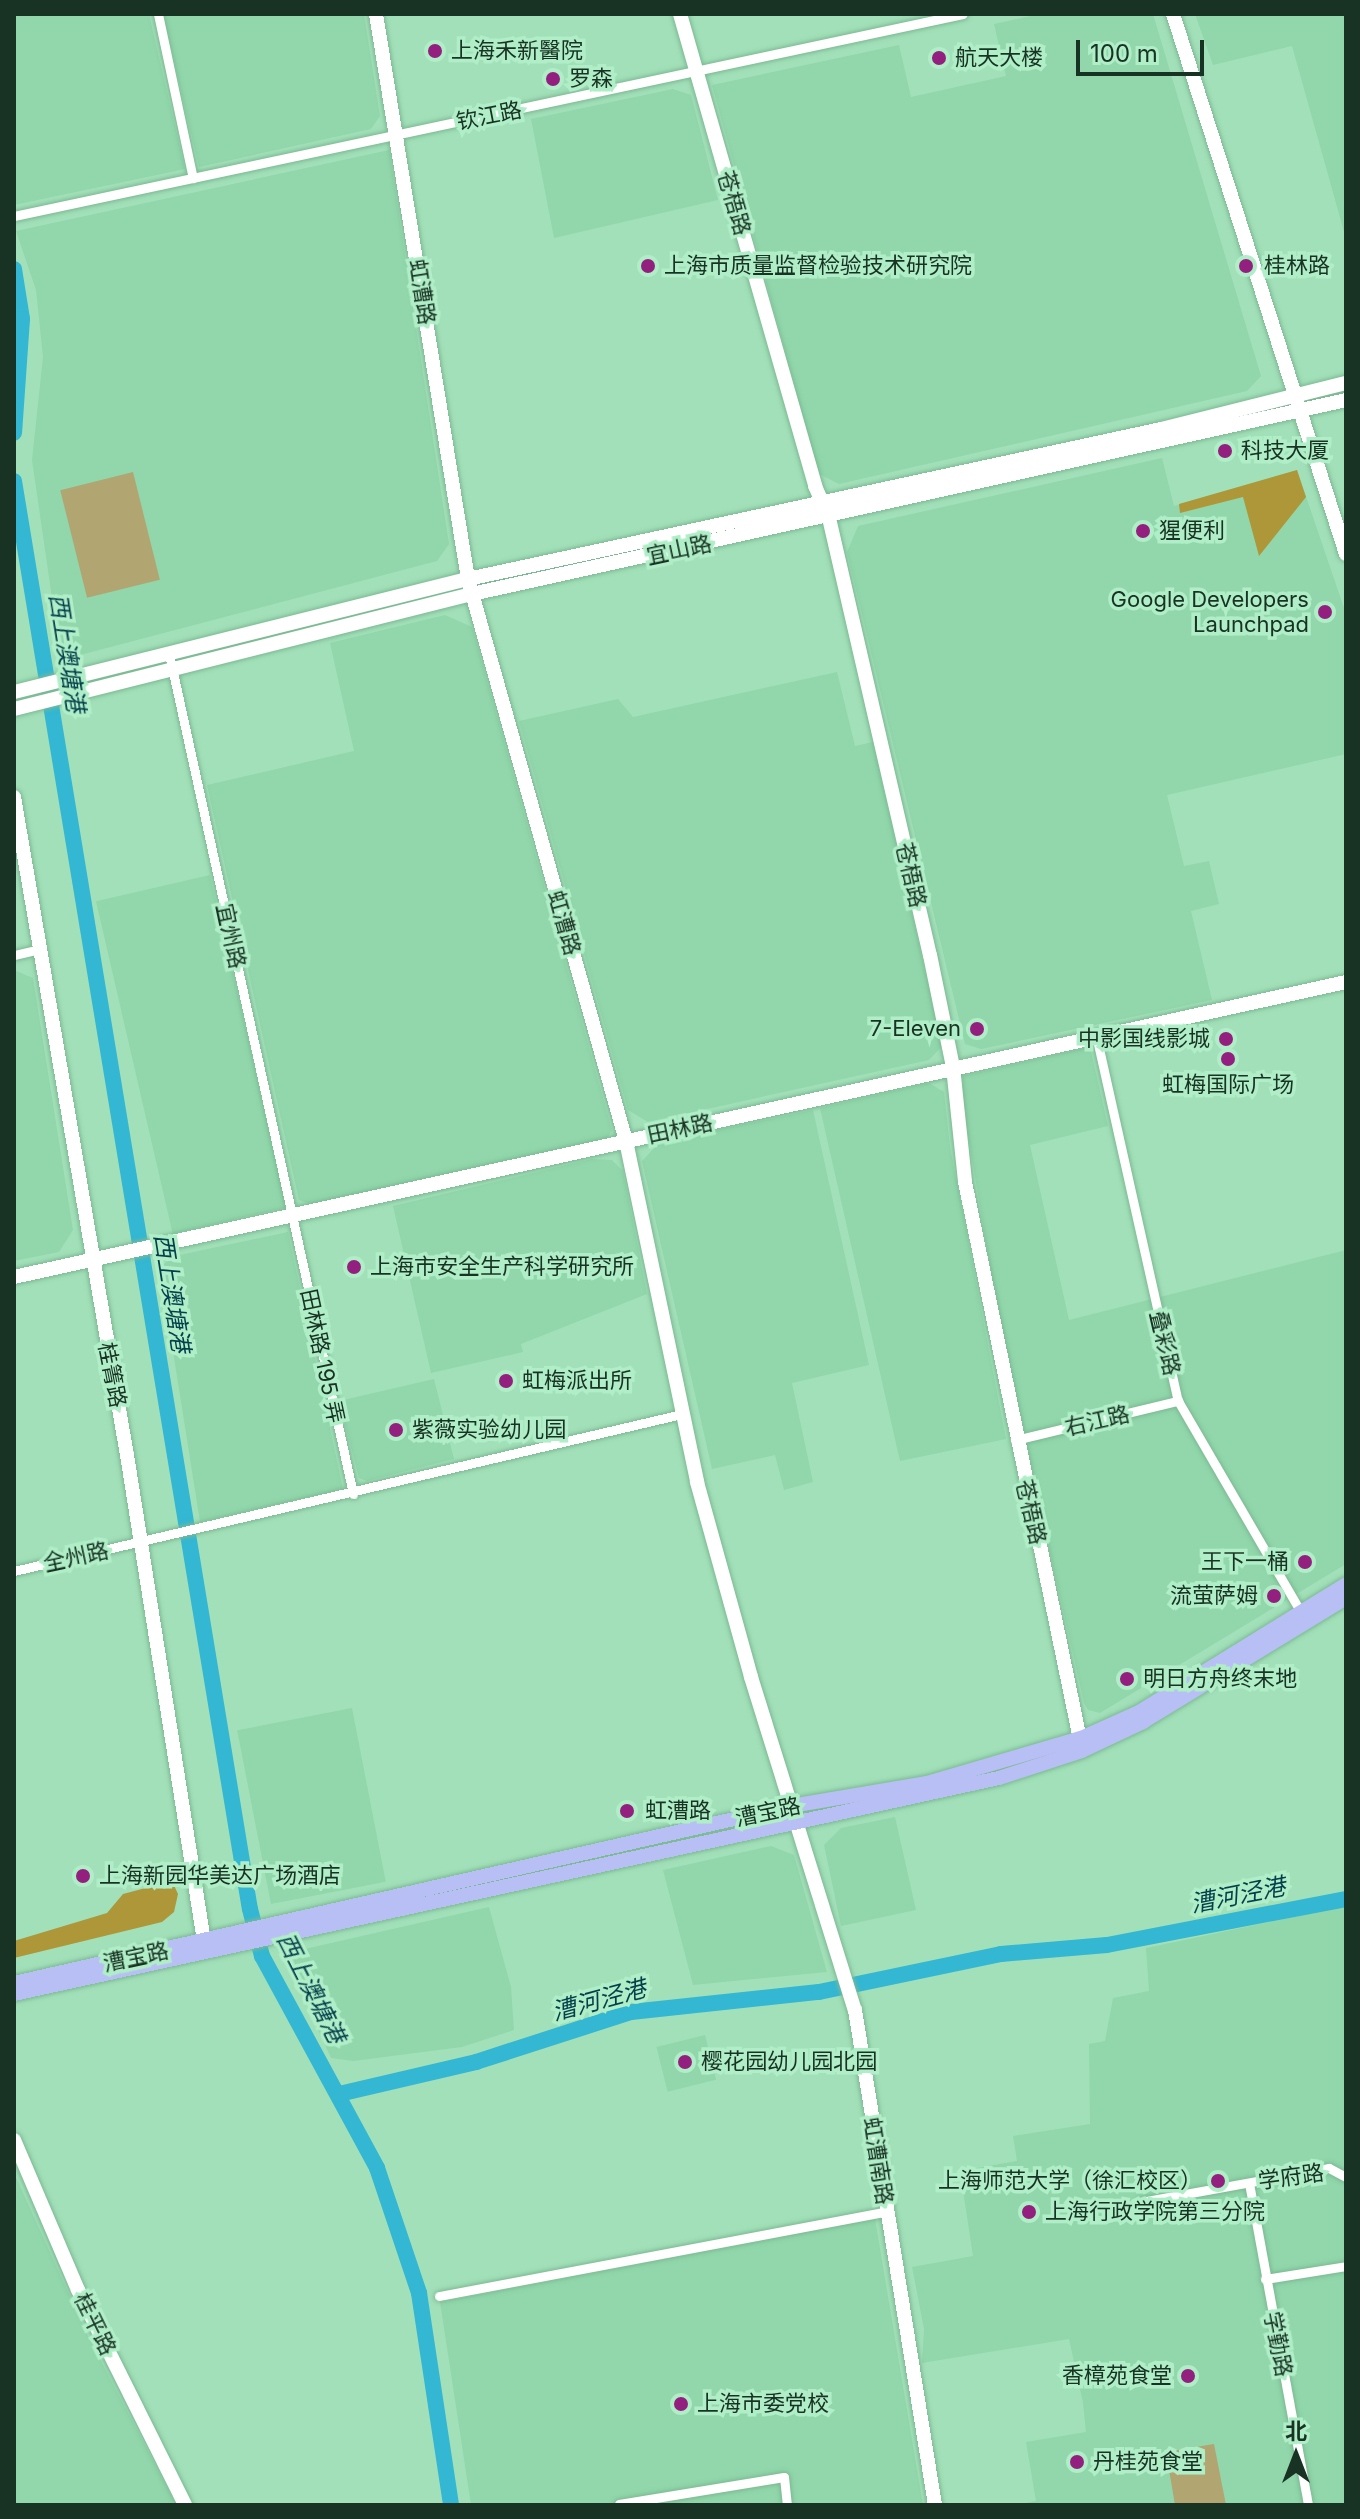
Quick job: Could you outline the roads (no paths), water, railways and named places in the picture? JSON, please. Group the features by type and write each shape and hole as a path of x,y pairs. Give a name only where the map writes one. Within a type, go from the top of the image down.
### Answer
{"main road":[{"name":"虹漕路","path":"376,14 470,586 626,1141 682,1414 796,1822"},
{"name":"苍梧路","path":"680,14 829,518 953,1067 959,1146 1015,1440 1081,1744"},
{"path":"1173,14 1346,554"},
{"name":"宜山路","path":"470,586 829,518 1298,404 1346,383"},
{"name":"宜山路","path":"14,692 171,660 823,502 1298,404 1346,400"},
{"name":"宜山路","path":"14,709 65,696 171,660"},
{"name":"桂箐路","path":"14,797 90,1261 127,1455 138,1544 205,1948"},
{"name":"田林路","path":"14,1277 292,1219 953,1067 1346,982"},
{"name":"漕宝路","path":"1304,1617 1346,1584"},
{"name":"漕宝路","path":"14,1994 245,1939 911,1800 1081,1744 1304,1617 1346,1598"},
{"name":"漕宝路","path":"275,1933 791,1806 927,1783 1081,1744"},
{"name":"虹漕南路","path":"796,1822 855,2010 935,2505"},
{"name":"漕宝路","path":"14,1983 205,1948"},
{"name":"桂平路","path":"14,2140 68,2269 185,2505"}],"street":[{"path":"158,14 193,178"},
{"name":"钦江路","path":"14,216 697,74 963,14"},
{"name":"宜州路","path":"171,660 292,1219"},
{"path":"14,955 39,949"},
{"name":"叠彩路","path":"1096,1035 1178,1401 1304,1617"},
{"name":"田林路 195 弄","path":"292,1219 353,1494"},
{"name":"右江路","path":"1015,1440 1178,1401"},
{"name":"全州路","path":"14,1571 353,1494 682,1414"},
{"name":"学府路","path":"1141,2202 1329,2168 1346,2177"},
{"name":"学勤路","path":"1249,2183 1308,2505"},
{"path":"439,2296 887,2211"},
{"path":"1265,2279 1346,2266"},
{"path":"619,2504 784,2477 787,2505"}],"waterway":[{"name":"西上澳塘港","path":"14,269 22,319 14,433"},
{"name":"西上澳塘港","path":"14,481 250,1909 262,1956 377,2168 419,2293 451,2505"},
{"name":"漕河泾港","path":"339,2094 476,2062 631,2012 819,1992 1001,1954 1107,1945 1346,1899"}],"place":[{"name":"上海禾新醫院","path":"435,51"},
{"name":"航天大楼","path":"939,58"},
{"name":"罗森","path":"553,79"},
{"name":"上海市质量监督检验技术研究院","path":"648,266"},
{"name":"桂林路","path":"1246,266"},
{"name":"科技大厦","path":"1225,451"},
{"name":"猩便利","path":"1143,531"},
{"name":"Google Developers Launchpad","path":"1325,612"},
{"name":"7-Eleven","path":"977,1029"},
{"name":"中影国线影城","path":"1226,1039"},
{"name":"虹梅国际广场","path":"1228,1059"},
{"name":"上海市安全生产科学研究所","path":"354,1267"},
{"name":"虹梅派出所","path":"506,1381"},
{"name":"紫薇实验幼儿园","path":"396,1430"},
{"name":"王下一桶","path":"1305,1562"},
{"name":"流萤萨姆","path":"1274,1596"},
{"name":"明日方舟终末地","path":"1127,1679"},
{"name":"虹漕路","path":"627,1811"},
{"name":"上海新园华美达广场酒店","path":"83,1876"},
{"name":"樱花园幼儿园北园","path":"685,2062"},
{"name":"上海师范大学（徐汇校区）","path":"1218,2181"},
{"name":"上海行政学院第三分院","path":"1029,2212"},
{"name":"香樟苑食堂","path":"1188,2376"},
{"name":"上海市委党校","path":"681,2404"},
{"name":"丹桂苑食堂","path":"1077,2462"}]}
